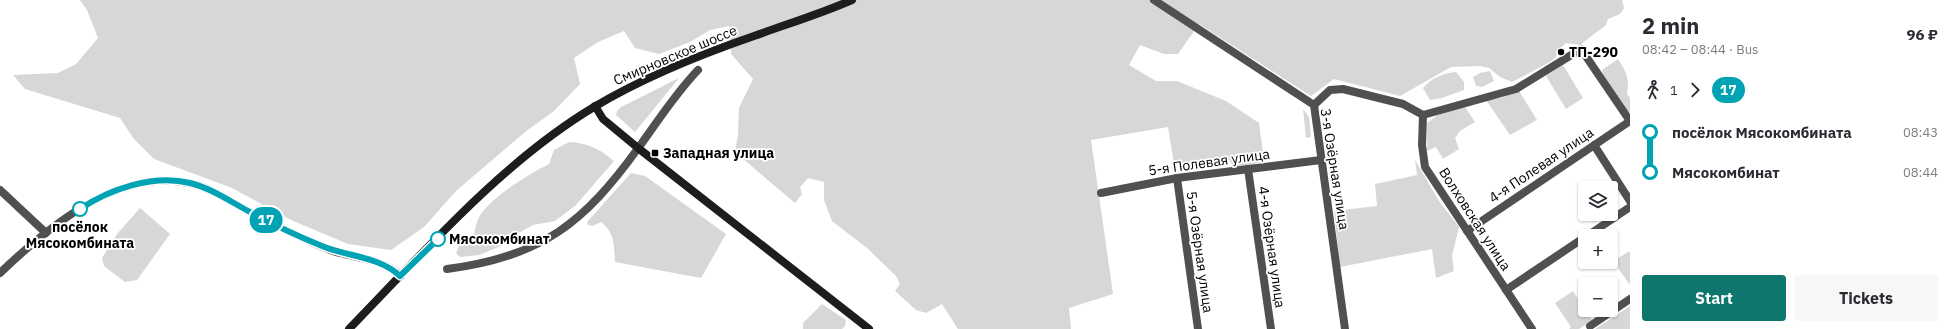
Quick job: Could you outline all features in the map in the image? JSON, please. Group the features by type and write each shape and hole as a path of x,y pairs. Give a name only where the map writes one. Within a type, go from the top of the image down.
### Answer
{"main road":[{"name":"Смирновское шоссе","path":"349,329 400,276 475,202 508,172 554,134 595,106 643,81 697,57 753,36 826,12 852,0"},
{"path":"595,106 603,119 638,148 869,329"}],"street":[{"name":"3-я Озёрная улица","path":"1154,0 1314,105 1345,329"},
{"path":"1314,105 1330,90 1343,89 1403,104 1423,115 1516,89 1581,49 1630,121"},
{"name":"Смирновское шоссе","path":"447,269 508,257 550,238 577,219 602,194 638,148 680,89 698,70"},
{"name":"Волховская улица","path":"1423,115 1422,145 1425,166 1532,329"},
{"name":"4-я Полевая улица","path":"1467,231 1630,121"},
{"path":"1594,145 1630,201"},
{"name":"5-я Полевая улица","path":"1101,193 1177,178 1321,160"},
{"name":"4-я Озёрная улица","path":"1248,170 1271,329"},
{"name":"5-я Озёрная улица","path":"1177,178 1198,329"},
{"path":"0,273 26,248 85,206 115,191 144,183 175,181 200,186 278,226 327,248 380,262 391,268 400,276"},
{"path":"0,190 46,233"},
{"path":"1598,229 1630,207"},
{"path":"1506,290 1578,242"},
{"path":"1590,326 1630,299"}],"shaded area":[{"path":"80,0 1622,0 1624,8 1620,14 1608,19 1606,25 1580,45 1566,43 1557,51 1556,57 1550,62 1512,82 1500,77 1489,68 1480,66 1451,67 1400,96 1334,79 1311,96 1199,24 1178,54 1164,54 1140,45 1129,65 1156,81 1177,81 1226,101 1259,123 1264,161 1237,169 1227,158 1174,164 1168,127 1091,140 1113,294 1069,308 1071,329 958,329 942,304 926,313 916,310 895,291 900,284 896,276 867,248 832,221 824,200 824,182 808,178 800,187 802,194 795,203 735,152 738,134 739,108 753,79 731,54 729,26 710,30 690,42 659,54 635,48 624,31 598,42 574,58 580,84 554,111 525,132 456,191 424,227 391,250 348,244 291,220 232,188 154,159 134,139 120,118 25,89 13,75 58,73 76,64 98,38 87,10"},
{"path":"1618,59 1628,80 1627,94 1630,98 1630,112 1627,111 1603,74 1602,70"},
{"path":"1563,65 1583,98 1566,109 1546,76"},
{"path":"1490,71 1494,81 1482,87 1476,86 1473,77 1480,73"},
{"path":"1456,72 1464,82 1464,90 1442,98 1430,100 1423,88 1426,84 1438,77"},
{"path":"679,78 635,132 616,115 617,111 621,107"},
{"path":"1519,91 1537,120 1510,135 1486,100 1501,98"},
{"path":"1465,107 1475,122 1460,131 1455,138 1459,149 1443,159 1436,147 1427,151 1427,123 1438,115"},
{"path":"1303,109 1309,117 1311,137 1306,138"},
{"path":"569,142 593,147 614,161 576,205 555,221 533,225 515,235 501,246 479,255 460,257 456,253 460,243 473,238 478,219 487,207 512,186 549,164 554,150"},
{"path":"1415,160 1439,201 1459,227 1452,256 1454,271 1436,278 1432,249 1340,267 1334,211 1377,206 1375,184 1417,175"},
{"path":"631,173 645,176 726,234 701,278 615,262 613,240 609,230 601,222 592,226 588,225 587,222"},
{"path":"140,208 170,234 137,280 125,282 104,266 102,258 117,234"},
{"path":"1630,251 1630,285 1618,268 1618,258"},
{"path":"1573,291 1578,299 1578,317 1590,317 1592,320 1579,329 1569,329 1571,327 1555,303"},
{"path":"822,304 846,320 845,326 842,329 803,329 803,323"},
{"path":"1630,306 1630,329 1595,329 1613,317 1618,317 1618,314"}],"bus line":[{"name":"17","path":"80,209 102,196 127,187 160,180 190,183 219,195 304,239 338,253 380,262 391,268 400,276 438,239"}],"place":[{"name":"ТП-290","path":"1561,52"},
{"name":"Западная улица","path":"655,153"},
{"name":"посёлок Мясокомбината","path":"80,209"},
{"name":"Мясокомбинат","path":"438,239"}]}
